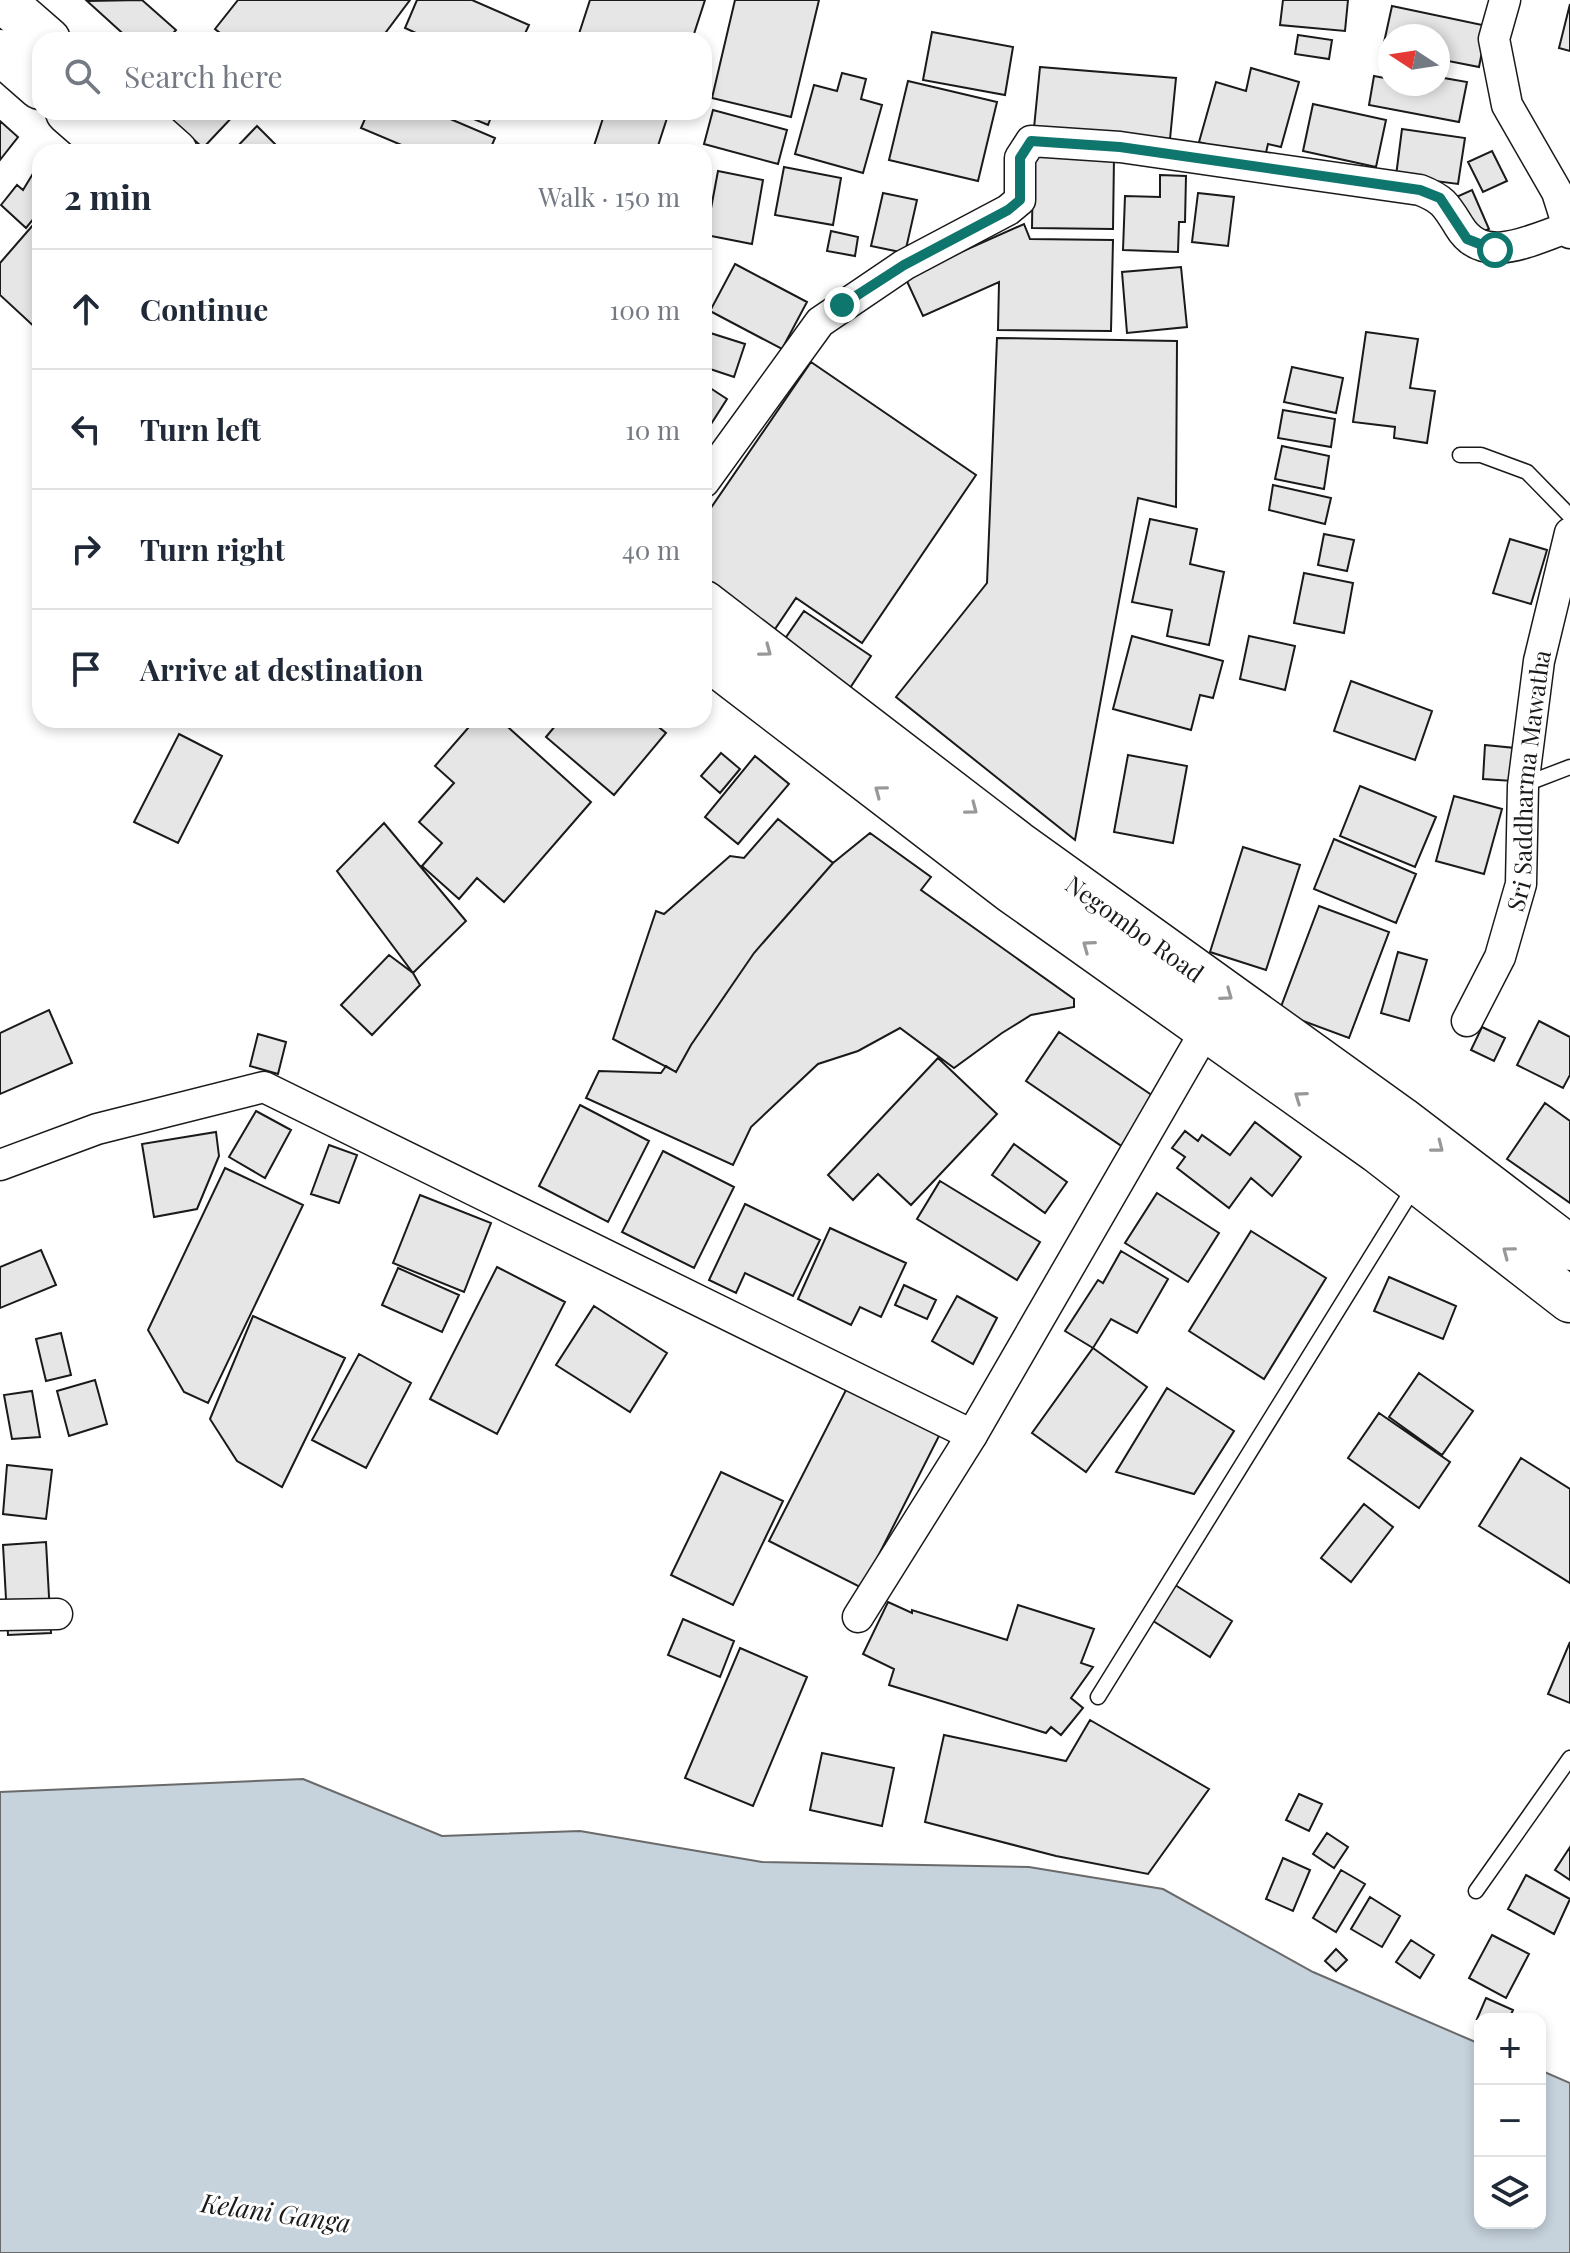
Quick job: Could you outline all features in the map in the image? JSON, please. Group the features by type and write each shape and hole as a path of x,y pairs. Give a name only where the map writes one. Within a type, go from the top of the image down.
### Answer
{"highway":[{"path":"2,0 39,32"},
{"path":"0,52 32,80"},
{"path":"77,120 105,144"},
{"path":"139,120 166,144"},
{"name":"Negombo Road","path":"712,609 1017,843 1401,1119 1570,1248"},
{"name":"Negombo Road","path":"712,661 1012,891 1378,1151 1570,1300"}],"street":[{"path":"712,471 820,322 904,265 1008,210 1020,200 1020,158 1031,141 1120,147 1420,190 1440,198 1467,239 1495,250 1570,229 1557,192 1507,105 1494,39 1505,0"},
{"name":"Sri Saddharma Mawatha","path":"1467,1021 1500,957 1521,884 1523,786 1539,661 1570,533"},
{"path":"858,1617 972,1435 1206,1030"},
{"path":"0,1165 97,1129 264,1087 972,1435"},
{"path":"0,1615 57,1614"}],"lane":[{"path":"1460,455 1481,455 1527,472 1570,516"},
{"path":"1523,786 1570,767"},
{"path":"1098,1697 1416,1183"},
{"path":"1476,1891 1570,1758"}],"water":[{"name":"Kelani Ganga","path":"303,1779 442,1836 580,1831 762,1862 1029,1867 1163,1889 1313,1972 1474,2041 1474,2229 1546,2229 1546,2073 1570,2083 1570,2253 0,2253 0,1792"}],"building":[{"path":"142,0 176,30 121,32 87,1"},
{"path":"238,0 410,0 386,32 219,32 215,29"},
{"path":"417,0 472,0 529,25 526,32 414,32 405,28"},
{"path":"590,0 705,0 695,32 580,32"},
{"path":"735,0 819,0 791,117 712,98"},
{"path":"1283,0 1348,0 1345,31 1280,25"},
{"path":"1570,4 1570,51 1559,48"},
{"path":"1392,6 1487,26 1479,67 1450,61 1450,24 1388,24"},
{"path":"932,32 1013,47 1005,95 923,80"},
{"path":"1298,35 1332,40 1329,59 1295,54"},
{"path":"1040,67 1176,78 1170,139 1034,128"},
{"path":"1251,68 1299,82 1281,147 1268,144 1264,161 1199,142 1216,82 1246,91"},
{"path":"842,73 866,79 861,99 882,105 863,173 795,154 814,85 837,91"},
{"path":"1374,76 1378,77 1378,96 1450,96 1450,79 1467,82 1459,122 1369,105"},
{"path":"908,81 997,102 978,181 889,160"},
{"path":"1313,104 1386,120 1376,167 1303,151"},
{"path":"713,110 787,130 778,164 704,144"},
{"path":"173,120 229,120 207,144 199,144"},
{"path":"364,120 453,120 495,138 492,144 399,144 361,128"},
{"path":"602,120 666,120 659,144 595,144"},
{"path":"0,121 18,137 0,160"},
{"path":"257,126 275,144 240,144"},
{"path":"1402,129 1465,138 1458,184 1396,176"},
{"path":"1492,151 1507,181 1483,192 1468,162"},
{"path":"1033,156 1114,157 1113,229 1032,228"},
{"path":"784,167 841,178 833,225 775,215"},
{"path":"718,171 763,180 752,244 712,236 712,203"},
{"path":"32,175 32,221 26,228 1,205 17,185 23,190"},
{"path":"1160,175 1186,176 1185,222 1179,222 1178,252 1123,250 1125,196 1160,197"},
{"path":"1472,190 1489,229 1471,237 1454,198"},
{"path":"883,193 917,200 905,253 871,246"},
{"path":"1198,193 1234,197 1228,246 1192,242"},
{"path":"1024,224 1030,239 1113,240 1111,331 998,330 999,282 923,316 905,277"},
{"path":"32,226 32,325 0,295 0,263"},
{"path":"831,231 858,237 855,256 827,251"},
{"path":"735,264 807,302 782,349 712,312"},
{"path":"1181,267 1187,327 1127,333 1122,272"},
{"path":"1366,332 1418,339 1410,388 1435,391 1427,443 1394,438 1395,427 1353,422"},
{"path":"712,334 745,344 734,377 712,370"},
{"path":"997,338 1177,341 1176,507 1138,498 1075,840 896,697 987,583"},
{"path":"811,362 976,475 862,643 796,598 773,632 712,590 712,506"},
{"path":"1292,367 1343,378 1336,413 1284,402"},
{"path":"712,389 727,399 712,422"},
{"path":"1283,410 1335,419 1331,447 1278,438"},
{"path":"1282,446 1329,456 1324,489 1275,479"},
{"path":"1273,485 1331,498 1325,524 1269,510"},
{"path":"1150,519 1197,529 1190,564 1224,572 1209,645 1167,636 1172,610 1132,602"},
{"path":"1324,534 1354,540 1347,571 1318,565"},
{"path":"1510,539 1547,550 1531,604 1493,593"},
{"path":"1304,573 1353,583 1344,633 1294,623"},
{"path":"804,611 871,656 848,691 780,646"},
{"path":"1132,636 1223,661 1213,698 1200,695 1191,730 1113,709"},
{"path":"1249,636 1295,646 1285,690 1240,679"},
{"path":"1351,681 1432,711 1415,760 1334,731"},
{"path":"468,728 509,728 591,802 504,902 477,878 459,899 422,866 442,843 419,822 454,783 435,766"},
{"path":"553,728 660,728 666,733 614,795 546,737"},
{"path":"179,734 222,756 178,843 134,822"},
{"path":"1485,745 1515,748 1513,781 1483,779"},
{"path":"721,753 740,769 720,793 701,776"},
{"path":"1128,755 1187,766 1173,843 1114,832"},
{"path":"755,756 789,784 738,844 705,817"},
{"path":"1360,786 1436,817 1415,867 1340,836"},
{"path":"1454,796 1502,809 1484,874 1436,861"},
{"path":"778,819 833,863 754,953 676,1072 613,1039 656,911 664,914 730,856 744,858"},
{"path":"384,823 466,921 413,973 337,871"},
{"path":"870,833 931,877 921,890 1074,999 1074,1007 1031,1015 954,1068 900,1028 858,1051 818,1064 751,1127 733,1165 586,1098 599,1071 661,1073 666,1066 676,1072 754,953 833,863"},
{"path":"1334,839 1416,874 1396,923 1314,889"},
{"path":"1243,847 1300,865 1266,970 1210,952"},
{"path":"1319,906 1389,932 1349,1038 1279,1012"},
{"path":"1398,952 1427,960 1409,1021 1381,1013"},
{"path":"389,955 413,973 420,985 372,1035 341,1005"},
{"path":"49,1010 72,1063 0,1094 0,1033"},
{"path":"1539,1021 1570,1037 1570,1075 1563,1088 1517,1065"},
{"path":"1482,1027 1505,1038 1494,1061 1471,1050"},
{"path":"1059,1032 1156,1098 1123,1147 1026,1081"},
{"path":"258,1034 286,1042 278,1074 250,1066"},
{"path":"938,1058 997,1114 911,1205 878,1174 853,1200 828,1175"},
{"path":"1545,1103 1570,1121 1570,1203 1507,1159"},
{"path":"580,1105 649,1141 608,1222 539,1186"},
{"path":"256,1111 291,1130 265,1178 229,1157"},
{"path":"1255,1122 1301,1157 1272,1196 1251,1178 1229,1208 1177,1168 1185,1157 1172,1148 1185,1131 1198,1141 1202,1135 1230,1155"},
{"path":"216,1132 219,1156 197,1209 154,1217 142,1144"},
{"path":"1014,1144 1067,1182 1045,1213 992,1175"},
{"path":"329,1145 357,1155 339,1203 311,1194"},
{"path":"663,1151 734,1187 694,1268 622,1232"},
{"path":"225,1168 303,1205 208,1403 184,1392 148,1330"},
{"path":"940,1181 1040,1242 1017,1280 917,1219"},
{"path":"1157,1193 1219,1233 1188,1282 1125,1243"},
{"path":"420,1195 491,1223 464,1292 393,1263"},
{"path":"745,1204 820,1240 793,1296 745,1273 736,1293 709,1280"},
{"path":"830,1228 906,1263 881,1317 860,1307 851,1325 798,1299"},
{"path":"1251,1231 1326,1278 1264,1379 1189,1331"},
{"path":"41,1250 56,1285 0,1308 0,1267"},
{"path":"1121,1251 1168,1279 1137,1333 1111,1319 1093,1348 1065,1331 1098,1280 1103,1283"},
{"path":"497,1267 565,1302 497,1434 430,1399"},
{"path":"398,1268 459,1295 442,1332 382,1305"},
{"path":"1389,1277 1456,1306 1443,1339 1374,1311"},
{"path":"904,1285 936,1300 927,1319 895,1305"},
{"path":"957,1296 997,1318 973,1364 932,1341"},
{"path":"594,1306 667,1353 630,1412 556,1365"},
{"path":"253,1316 345,1358 282,1487 237,1461 210,1419"},
{"path":"61,1333 71,1375 46,1381 36,1339"},
{"path":"1093,1348 1147,1387 1086,1472 1032,1433"},
{"path":"359,1354 411,1383 366,1468 312,1440"},
{"path":"1419,1373 1473,1411 1442,1455 1389,1417"},
{"path":"95,1380 107,1424 69,1436 57,1391"},
{"path":"848,1386 940,1434 862,1588 769,1541"},
{"path":"1167,1388 1234,1431 1194,1494 1116,1472"},
{"path":"32,1391 40,1437 12,1439 4,1395"},
{"path":"1379,1413 1450,1462 1419,1508 1348,1458"},
{"path":"1521,1458 1570,1489 1570,1583 1479,1526"},
{"path":"7,1465 52,1470 46,1519 3,1514"},
{"path":"721,1472 783,1501 733,1605 671,1575"},
{"path":"1364,1504 1393,1527 1351,1582 1321,1558"},
{"path":"46,1542 51,1633 8,1635 3,1545"},
{"path":"1172,1583 1232,1621 1210,1657 1150,1619"},
{"path":"888,1602 912,1613 912,1610 1007,1640 1018,1605 1094,1629 1081,1663 1093,1667 1071,1698 1083,1708 1061,1735 1051,1727 1046,1733 889,1685 894,1669 863,1654"},
{"path":"683,1619 734,1641 720,1677 668,1655"},
{"path":"1570,1642 1570,1703 1548,1694"},
{"path":"740,1648 807,1677 753,1806 685,1778"},
{"path":"1090,1720 1209,1789 1148,1874 1056,1856 925,1822 944,1735 1066,1761"},
{"path":"822,1753 894,1768 882,1826 810,1810"},
{"path":"1299,1794 1322,1804 1309,1831 1286,1820"},
{"path":"1327,1833 1348,1847 1334,1868 1313,1854"},
{"path":"1570,1847 1570,1880 1555,1870"},
{"path":"1283,1858 1310,1870 1293,1911 1266,1899"},
{"path":"1341,1870 1365,1884 1336,1932 1313,1918"},
{"path":"1526,1875 1570,1899 1554,1934 1508,1909"},
{"path":"1370,1897 1400,1916 1382,1947 1351,1929"},
{"path":"1492,1935 1529,1954 1506,1998 1469,1978"},
{"path":"1411,1940 1434,1955 1420,1978 1396,1962"},
{"path":"1336,1949 1347,1960 1336,1971 1325,1961"},
{"path":"1486,1998 1513,2010 1512,2013 1480,2013"}],"route":[{"path":"842,305 904,265 1008,210 1020,200 1020,158 1031,141 1120,147 1420,190 1440,198 1467,239 1495,250"}]}
